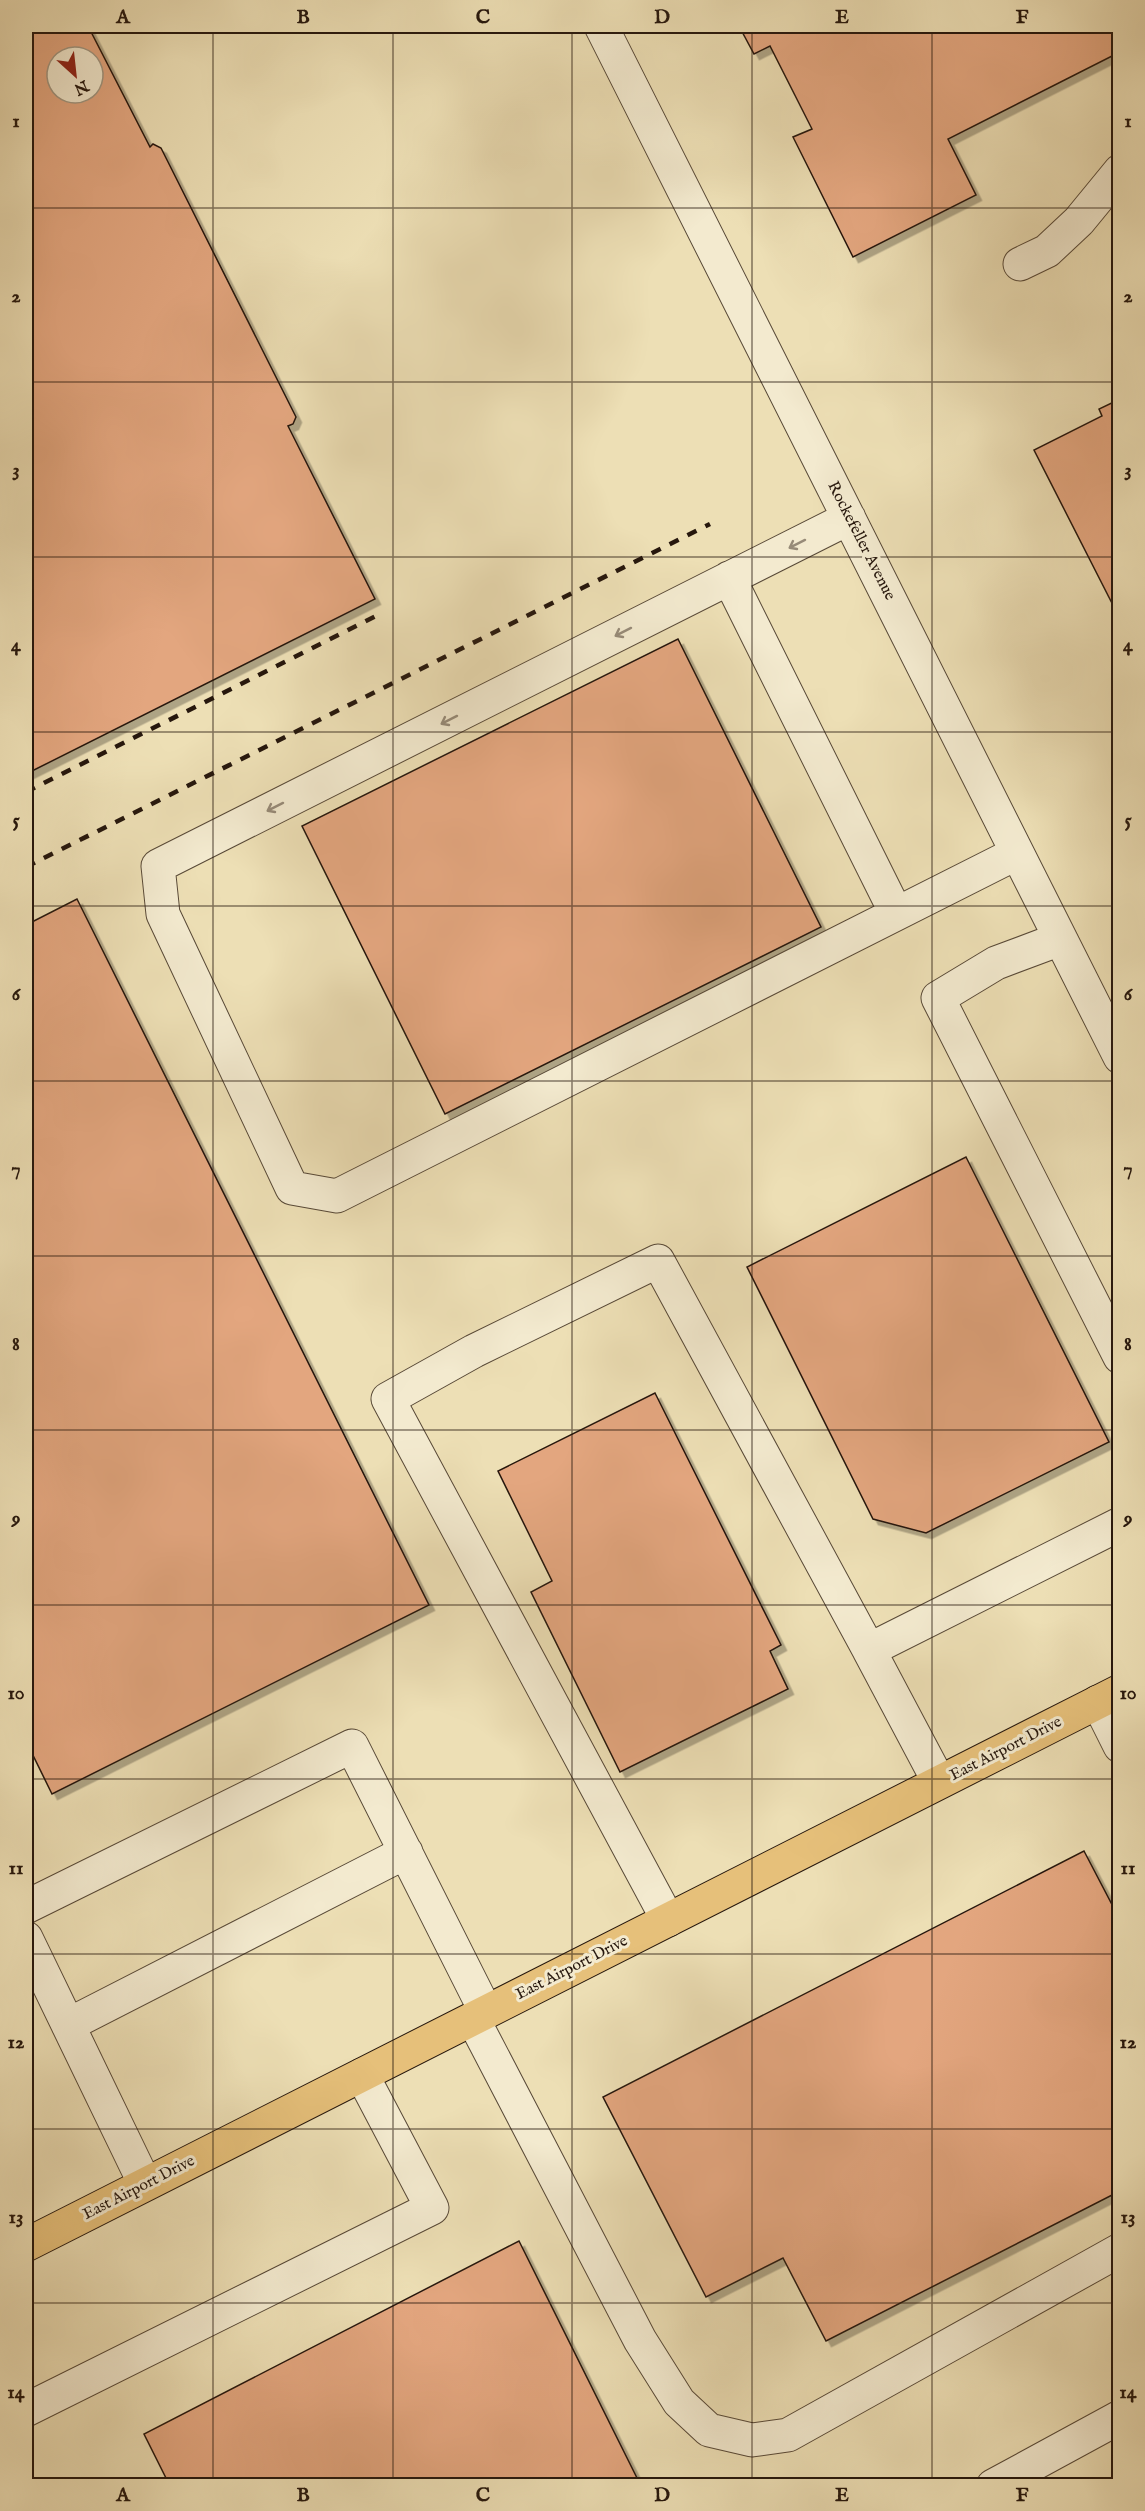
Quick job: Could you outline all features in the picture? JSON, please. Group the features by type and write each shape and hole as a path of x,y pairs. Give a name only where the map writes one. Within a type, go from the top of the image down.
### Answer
{"main road":[{"name":"East Airport Drive","path":"26,2244 1109,1697"}],"street":[{"name":"Rockefeller Avenue","path":"601,26 1119,1058"},
{"path":"1020,264 1047,251 1079,221 1119,171"},
{"path":"849,518 158,866 163,914 292,1188 337,1196 1017,853"},
{"path":"729,578 896,913"},
{"path":"1060,939 996,963 938,998 1119,1357"},
{"path":"668,1920 388,1399 474,1351 658,1261 939,1782"},
{"path":"869,1650 1119,1524"},
{"path":"1109,1697 1119,1746"},
{"path":"26,1907 352,1746 406,1852 479,2015 640,2340 679,2402 709,2430 752,2440 788,2434 1119,2250"},
{"path":"68,2025 406,1852"},
{"path":"26,1938 145,2184"},
{"path":"26,2410 432,2208 362,2074"},
{"path":"993,2486 1119,2417"}],"building":[{"path":"26,26 88,26 98,45 45,45 45,105 105,105 105,59 150,147 153,144 161,148 296,417 293,424 288,426 375,599 26,774"},
{"path":"739,26 1120,26 1120,52 948,139 976,195 853,257 793,137 812,129 770,46 754,54"},
{"path":"1120,399 1120,619 1034,450 1102,416 1099,409"},
{"path":"678,639 821,927 445,1114 302,826"},
{"path":"77,899 429,1605 52,1794 26,1741 26,925"},
{"path":"966,1157 1109,1442 926,1533 873,1519 747,1267"},
{"path":"655,1393 781,1645 770,1651 788,1689 620,1772 531,1592 552,1581 498,1471"},
{"path":"1084,1851 1120,1920 1120,2096 1117,2097 1120,2103 1120,2191 826,2341 783,2258 706,2297 603,2097"},
{"path":"519,2241 641,2486 170,2486 144,2434"}],"railway":[{"path":"26,867 710,524"},
{"path":"26,792 378,615"}]}
